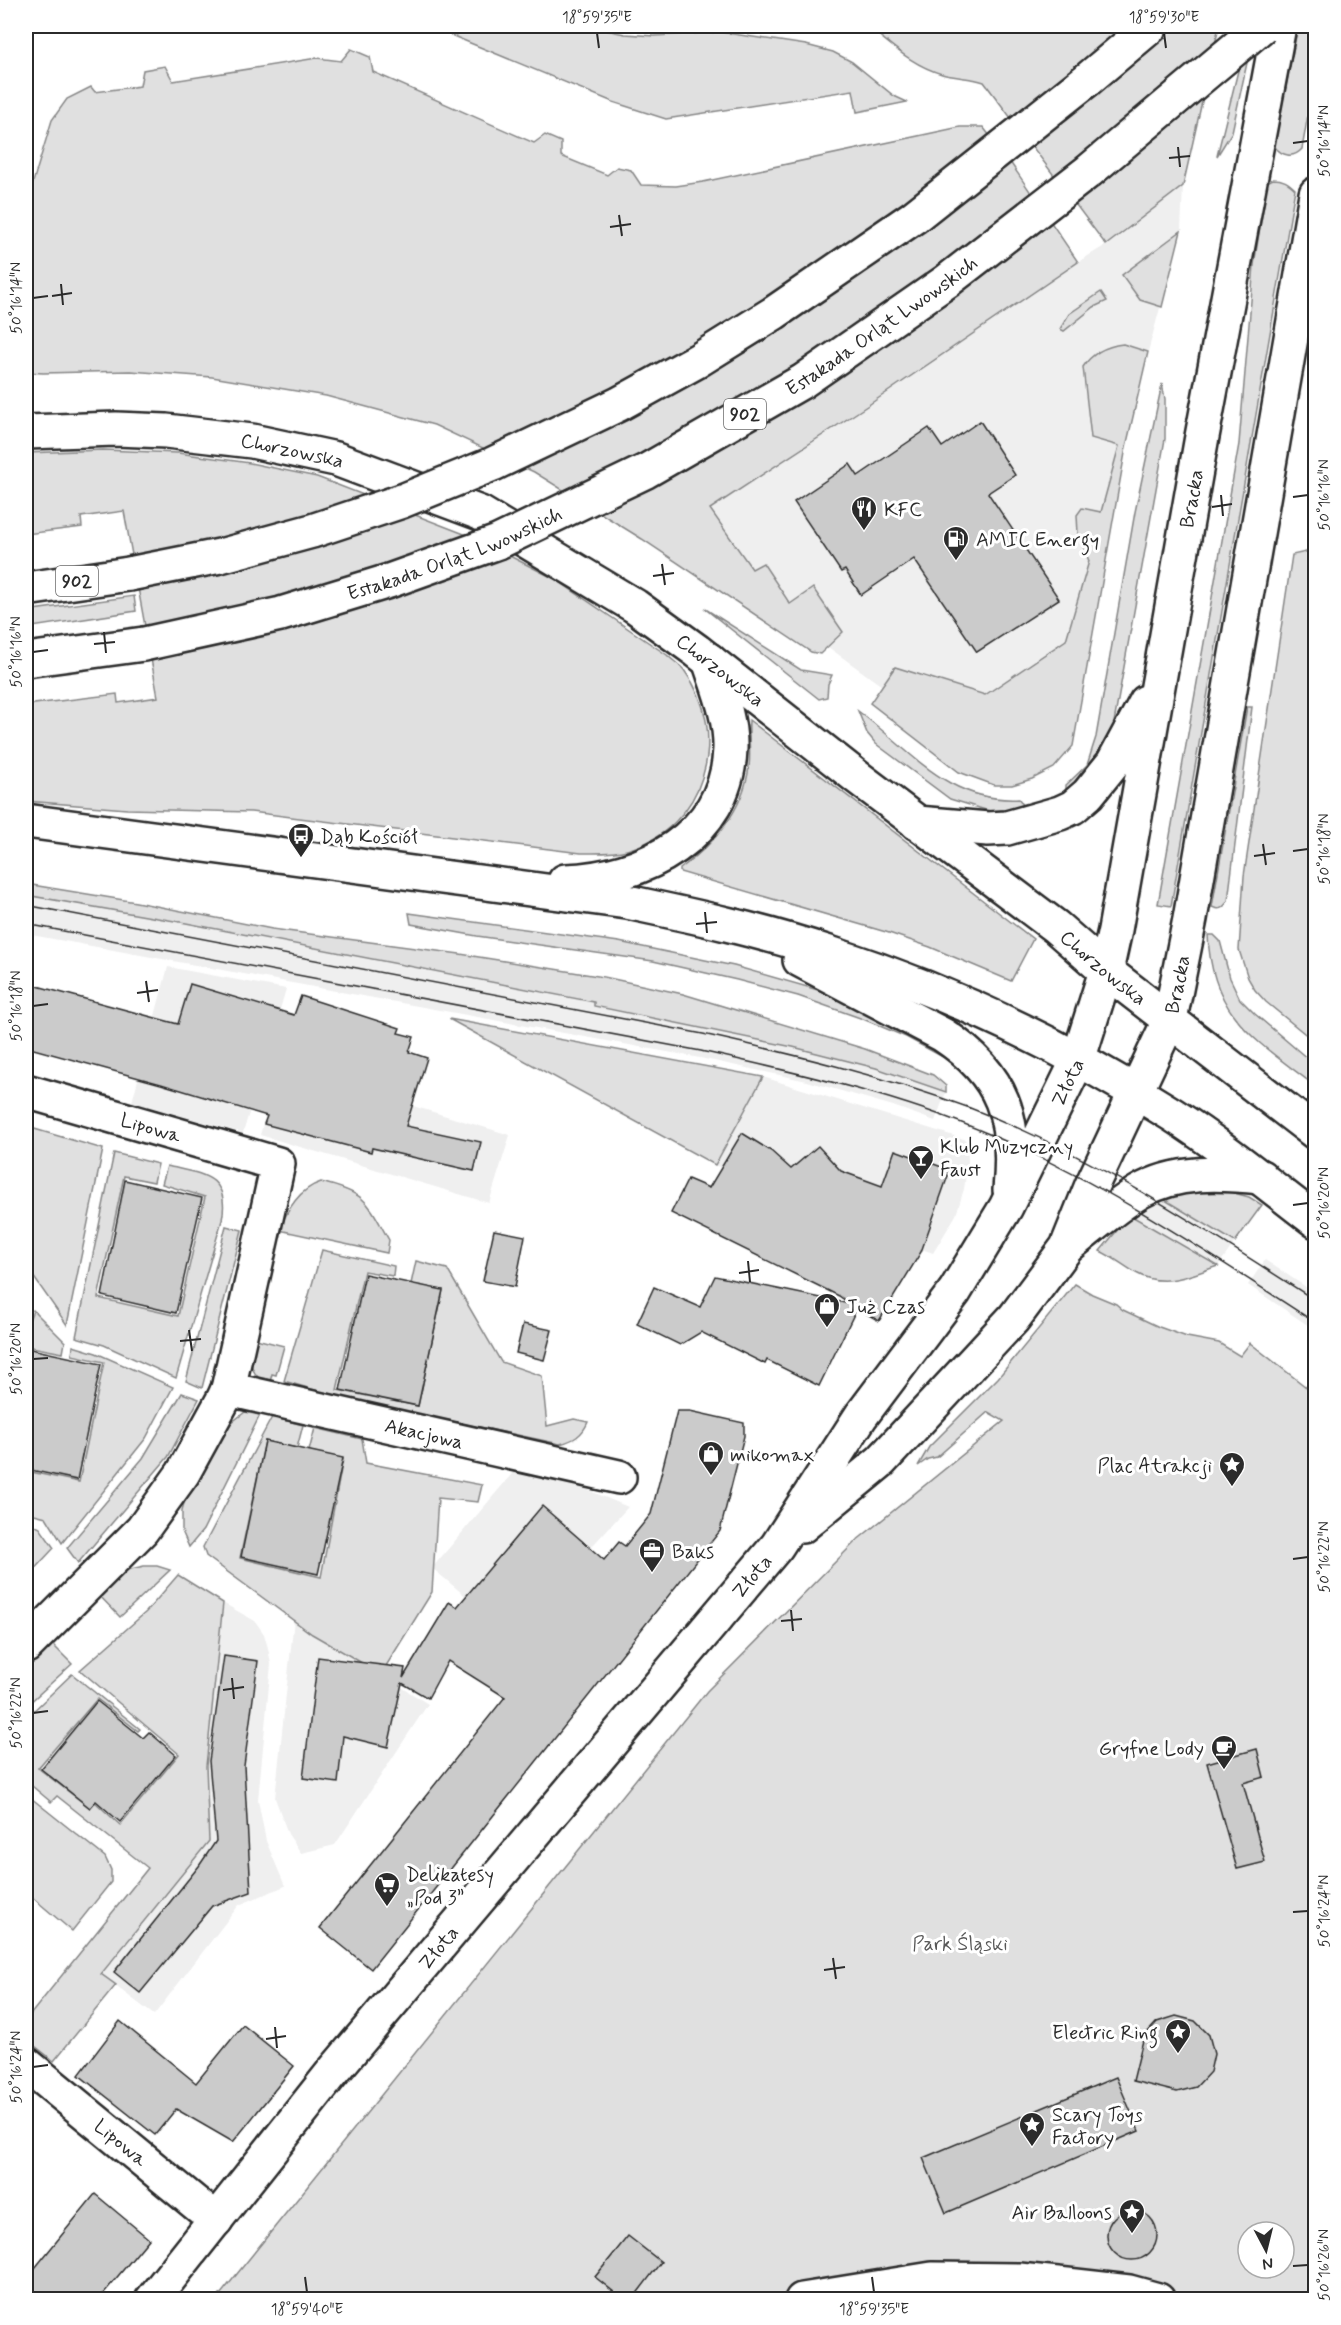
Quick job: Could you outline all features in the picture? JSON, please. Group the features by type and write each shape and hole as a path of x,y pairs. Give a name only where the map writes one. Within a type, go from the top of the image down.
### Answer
{"main road":[{"name":"902","path":"26,589 129,574 232,553 312,531 402,501 493,465 619,404 698,361 774,313 914,217 1151,26"},
{"name":"Estakada Orląt Lwowskich","path":"26,660 144,644 282,614 389,581 498,542 646,471 803,381 947,281 1089,171 1262,26"},
{"name":"Bracka","path":"1106,972 1202,437 1279,26"},
{"name":"Bracka","path":"1136,1093 1170,1019 1190,919 1316,194"},
{"name":"Chorzowska","path":"26,432 116,429 166,431 252,441 336,459 480,513 635,606 709,660 917,823 1056,927 1106,972 1316,1133"},
{"path":"497,884 577,881 613,875 645,864 675,849 701,824 714,806 725,778 730,750 729,728 709,660"},
{"path":"917,823 988,829 1008,828 1073,807 1088,794 1113,763 1160,677"},
{"path":"26,821 627,902 738,927 828,952 977,1009 1078,1060 1136,1093 1210,1140 1316,1221"},
{"path":"738,927 943,1035 963,1048 987,1075 1005,1106 1012,1144 1008,1203"},
{"name":"Złota","path":"152,2300 332,2073 777,1546 861,1416 955,1291 1008,1203 1078,1060 1106,972"},
{"name":"Lipowa","path":"26,1091 278,1164 228,1389"},
{"name":"Złota","path":"777,1546 881,1461 1014,1318 1067,1247 1092,1185 1136,1093"},
{"name":"Złota","path":"1067,1247 1124,1202 1154,1185 1171,1179 1217,1173 1261,1177"},
{"path":"26,1647 142,1530 183,1473 228,1389"},
{"name":"Akacjowa","path":"228,1389 619,1477"},
{"name":"Lipowa","path":"26,2064 216,2220"},
{"path":"802,2300 932,2279 1048,2283 1129,2292 1158,2300"}],"shaded area":[{"path":"1183,186 1181,231 1148,352 1126,447 1073,746 1054,768 1032,779 1012,785 994,785 959,772 870,703 882,686 828,647 820,654 811,652 642,539 710,509 1106,245"},
{"path":"26,895 186,923 594,1002 594,1006 793,1047 876,1068 946,1092 935,1121 807,1081 700,1058 26,934"},
{"path":"168,967 286,989 243,1133 132,1102"},
{"path":"279,1066 510,1135 489,1203 260,1135"},
{"path":"763,1077 967,1140 968,1162 964,1189 956,1215 933,1253 783,1200 715,1165"},
{"path":"1160,1197 1235,1242 1218,1266 1130,1215"},
{"path":"1265,1260 1315,1293 1315,1330 1248,1285"},
{"path":"522,1462 628,1507 511,1634 432,1568"},
{"path":"223,1603 255,1621 264,1634 268,1648 271,1664 258,1800 266,1841 285,1886 239,1905 154,2015 101,1975 209,1841 206,1766"},
{"path":"294,1619 312,1634 428,1704 335,1845 301,1853 288,1834 275,1798"}],"green space":[{"path":"429,26 586,26 625,34 654,36 720,32 806,45 833,52 852,62 894,96 907,102 857,112 853,90 666,119 613,102"},
{"path":"867,26 1219,26 1183,186 1106,245 984,82 931,70 902,54"},
{"path":"1249,26 1255,26 1232,132 1217,156"},
{"path":"1298,26 1315,26 1315,75 1302,149 1295,154 1288,155 1280,152 1274,146"},
{"path":"351,49 370,57 373,72 534,143 545,135 561,142 561,156 607,175 617,167 631,170 641,185 676,186 703,182 960,127 983,127 1008,159 1078,262 870,404 710,509 752,569 763,563 790,604 813,588 843,632 820,654 811,652 642,539 534,472 434,425 326,396 212,377 130,371 26,372 26,205 52,120 67,99 91,87 95,92 140,86 143,70 165,66 173,81 317,58 341,61"},
{"path":"1273,179 1285,181 1295,189 1171,906 1158,904 1239,444 1254,265 1267,182"},
{"path":"1181,231 1162,307 1140,300 1122,275"},
{"path":"1101,292 1107,301 1094,307 1064,331 1060,329 1069,314"},
{"path":"1123,344 1148,352 1126,447 1073,746 1054,768 1032,779 1012,785 994,785 959,772 870,703 895,667 985,695 1066,640 1089,561 1078,534 1077,515 1082,508 1101,512 1119,446 1091,438 1083,367 1100,351"},
{"path":"1162,384 1165,399 1165,439 1113,728 1100,759 1066,792 1066,785 1087,765 1096,737 1135,512"},
{"path":"103,450 178,453 250,463 317,477 472,537 555,579 667,655 684,670 699,695 706,722 708,749 703,776 692,800 676,822 654,839 627,850 598,853 581,853 251,812 127,809 26,801 26,705 117,694 118,703 158,697 124,511 81,517 82,527 26,534 26,453"},
{"path":"1316,550 1315,1042 1266,1002 1255,990 1248,978 1239,950 1244,876 1292,555"},
{"path":"134,596 136,611 26,628 26,611"},
{"path":"704,608 801,670 832,675 828,684 827,697 819,699"},
{"path":"1247,707 1252,707 1228,901 1223,907 1217,909 1212,907"},
{"path":"858,711 913,757 950,783 994,798 1019,799 1026,809 989,811 950,799 876,744 867,733"},
{"path":"749,720 1033,939 1011,981 930,947 886,932 680,872 680,869 716,837 741,798 749,767"},
{"path":"26,884 136,902 272,929 460,954 604,977 683,994 865,1049 933,1075 946,1086 946,1092 876,1068 793,1047 594,1006 594,1002 186,923 26,895"},
{"path":"409,913 619,942 734,966 846,998 908,1028 954,1063 906,1037 798,996 653,961 477,936 411,924"},
{"path":"1208,935 1214,935 1220,941 1230,978 1240,999 1315,1065 1315,1086 1256,1040 1228,1007 1218,987 1211,963"},
{"path":"449,1019 763,1077 715,1165"},
{"path":"31,1128 103,1149 67,1325 26,1266 26,1150"},
{"path":"114,1153 158,1164 154,1182 124,1176 98,1298 178,1316 205,1197 162,1184 167,1166 201,1174 217,1185 222,1193 224,1205 222,1220 176,1378 104,1345 76,1337"},
{"path":"321,1182 337,1186 357,1195 364,1201 376,1216 389,1240 387,1253 279,1230 300,1195"},
{"path":"1223,1190 1249,1197 1262,1205 1235,1242 1160,1197 1184,1192"},
{"path":"1130,1215 1218,1266 1167,1280 1146,1278 1136,1273 1100,1251"},
{"path":"226,1226 242,1230 202,1388 186,1381"},
{"path":"322,1250 394,1266 393,1276 364,1271 337,1390 418,1406 443,1290 411,1284 416,1261 447,1269 501,1362 542,1376 547,1426 574,1419 588,1422 583,1431 573,1439 560,1444 342,1398 284,1381"},
{"name":"Park Śląski","path":"1075,1284 1159,1327 1187,1337 1219,1343 1240,1356 1250,1343 1315,1394 1315,2299 216,2300 707,1691 856,1541 1004,1421 988,1412 937,1457 928,1459 918,1466 929,1447 998,1378"},
{"path":"33,1310 65,1342 63,1353 26,1346 26,1328"},
{"path":"252,1338 284,1346 276,1375 272,1374 269,1386 253,1371"},
{"path":"73,1346 96,1353 173,1387 146,1438 62,1543 46,1517 26,1512 26,1471 79,1482 104,1362 72,1355"},
{"path":"182,1393 199,1399 168,1457 78,1563 67,1548 143,1458"},
{"path":"245,1412 260,1415 203,1530 189,1547 182,1531 182,1510 187,1493 231,1423"},
{"path":"272,1417 303,1425 297,1448 265,1441 240,1558 321,1577 343,1459 309,1451 315,1428 362,1439 366,1463 482,1485 478,1502 438,1498 432,1592 381,1674 312,1634 206,1556 203,1547"},
{"path":"26,1521 40,1528 54,1548 26,1578"},
{"path":"144,1566 157,1566 170,1570 120,1617 97,1593 122,1571"},
{"path":"178,1575 223,1603 206,1766 209,1841 101,1974 116,1985 54,2061 26,2039 26,2020 148,1868 57,1796 51,1802 26,1781 26,1718 72,1674 140,1729 138,1731 97,1699 38,1768 90,1808 95,1802 120,1825 179,1754 80,1670 146,1612"},
{"path":"48,1640 72,1664 26,1706 26,1665"},
{"path":"26,1794 105,1857 111,1870 111,1882 72,1931 26,1892"}],"building":[{"path":"980,421 1015,475 988,493 1059,599 977,652 914,559 861,595 845,570 841,572 794,502 850,464 858,476 929,428 942,447"},
{"path":"26,983 178,1024 190,984 294,1015 301,996 400,1028 398,1033 414,1037 409,1052 427,1058 406,1126 481,1142 474,1171 372,1148 371,1152 264,1124 267,1116 26,1047"},
{"path":"742,1133 771,1151 791,1169 818,1146 841,1171 882,1186 895,1150 950,1170 921,1252 879,1321 857,1308 819,1386 767,1360 765,1364 701,1332 680,1345 637,1324 654,1287 700,1307 715,1276 850,1304 839,1296 671,1213 688,1179 709,1188"},
{"path":"125,1180 202,1198 176,1313 102,1296"},
{"path":"494,1230 525,1236 515,1287 483,1281"},
{"path":"365,1274 443,1290 418,1406 340,1390"},
{"path":"523,1324 552,1330 544,1360 516,1353"},
{"path":"26,1348 101,1364 77,1480 26,1469"},
{"path":"677,1411 690,1411 744,1423 744,1436 720,1531 371,1969 320,1928 505,1697 448,1661 428,1698 402,1683 388,1747 343,1736 338,1783 303,1778 318,1657 405,1668 403,1678 449,1602 457,1607 542,1506 604,1560 619,1542 625,1546 651,1514"},
{"path":"265,1441 343,1458 318,1574 241,1557"},
{"path":"224,1656 258,1661 244,1766 251,1892 212,1906 140,1993 114,1972 199,1866 216,1841 209,1761"},
{"path":"97,1701 143,1738 149,1732 176,1755 120,1822 96,1801 90,1808 41,1769"},
{"path":"1257,1749 1264,1777 1243,1783 1265,1862 1237,1869 1207,1763"},
{"path":"1176,2016 1195,2021 1209,2035 1214,2054 1210,2072 1196,2087 1177,2092 1133,2081 1144,2036 1157,2022"},
{"path":"120,2021 196,2083 243,2025 294,2066 233,2142 176,2109 155,2135 79,2075"},
{"path":"1116,2077 1139,2131 946,2213 923,2158"},
{"path":"95,2194 149,2239 98,2300 26,2300 26,2279"},
{"path":"1127,2210 1137,2210 1150,2217 1157,2230 1157,2240 1150,2253 1137,2260 1127,2260 1118,2256 1111,2249 1107,2240 1107,2230 1111,2221 1118,2214"},
{"path":"628,2236 661,2262 632,2300 624,2300 595,2277"}],"tram line":[{"path":"26,905 703,1034 804,1058 904,1086 970,1108 1016,1127 1105,1171 1191,1221 1316,1301"},
{"path":"26,924 701,1051 883,1096 989,1134 1032,1153 1116,1197 1316,1323"}],"place":[{"name":"KFC","path":"864,532"},
{"name":"AMIC Energy","path":"956,562"},
{"name":"Dąb Kościół","path":"301,859"},
{"name":"Klub Muzyczny Faust","path":"921,1181"},
{"name":"Już Czas","path":"827,1329"},
{"name":"mikomax","path":"711,1477"},
{"name":"Plac Atrakcji","path":"1232,1488"},
{"name":"Baks","path":"652,1574"},
{"name":"Gryfne Lody","path":"1224,1771"},
{"name":"Delikatesy „Pod 3”","path":"387,1908"},
{"name":"Electric Ring","path":"1178,2055"},
{"name":"Scary Toys Factory","path":"1032,2148"},
{"name":"Air Balloons","path":"1132,2235"}]}
